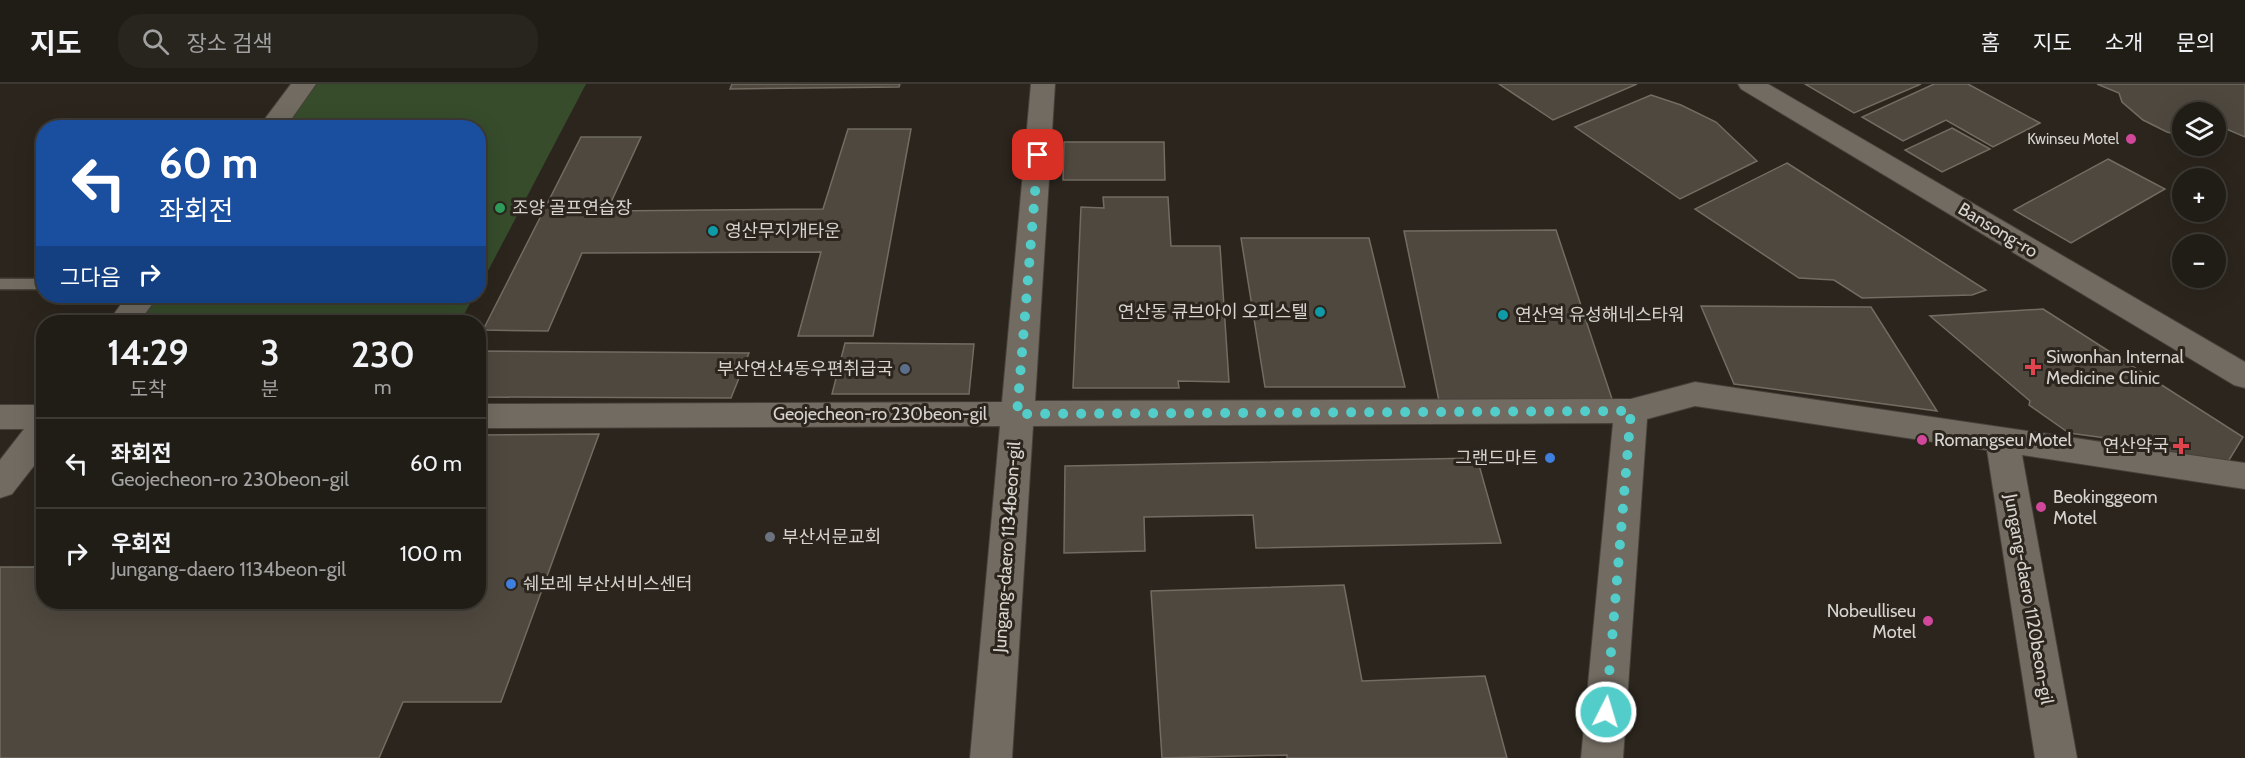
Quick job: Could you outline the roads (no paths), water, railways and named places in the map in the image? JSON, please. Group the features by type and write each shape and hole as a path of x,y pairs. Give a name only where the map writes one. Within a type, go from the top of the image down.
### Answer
{"street":[{"path":"277,120 304,84"},
{"name":"Jungang-daero 1134beon-gil","path":"991,758 1043,84"},
{"name":"Bansong-ro","path":"1750,84 2245,377"},
{"path":"128,315 138,303"},
{"name":"Geojecheon-ro 230beon-gil","path":"486,416 1631,411 1695,394 2245,476"},
{"path":"1602,758 1631,411"},
{"path":"0,417 36,417"},
{"path":"0,485 36,438"},
{"name":"Jungang-daero 1120beon-gil","path":"2002,440 2056,758"}],"lane":[{"path":"0,284 36,284"}],"place":[{"name":"Kwinseu Motel","path":"2131,139"},
{"name":"조양 골프연습장","path":"500,208"},
{"name":"영산무지개타운","path":"713,231"},
{"name":"연산동 큐브아이 오피스텔","path":"1320,312"},
{"name":"연산역 유성해네스타워","path":"1503,315"},
{"name":"Siwonhan Internal Medicine Clinic","path":"2033,367"},
{"name":"부산연산4동우편취급국","path":"905,369"},
{"name":"Romangseu Motel","path":"1922,440"},
{"name":"연산약국","path":"2181,446"},
{"name":"그랜드마트","path":"1550,458"},
{"name":"Beokinggeom Motel","path":"2041,507"},
{"name":"부산서문교회","path":"770,537"},
{"name":"쉐보레 부산서비스센터","path":"511,584"},
{"name":"Nobeulliseu Motel","path":"1928,621"}]}
